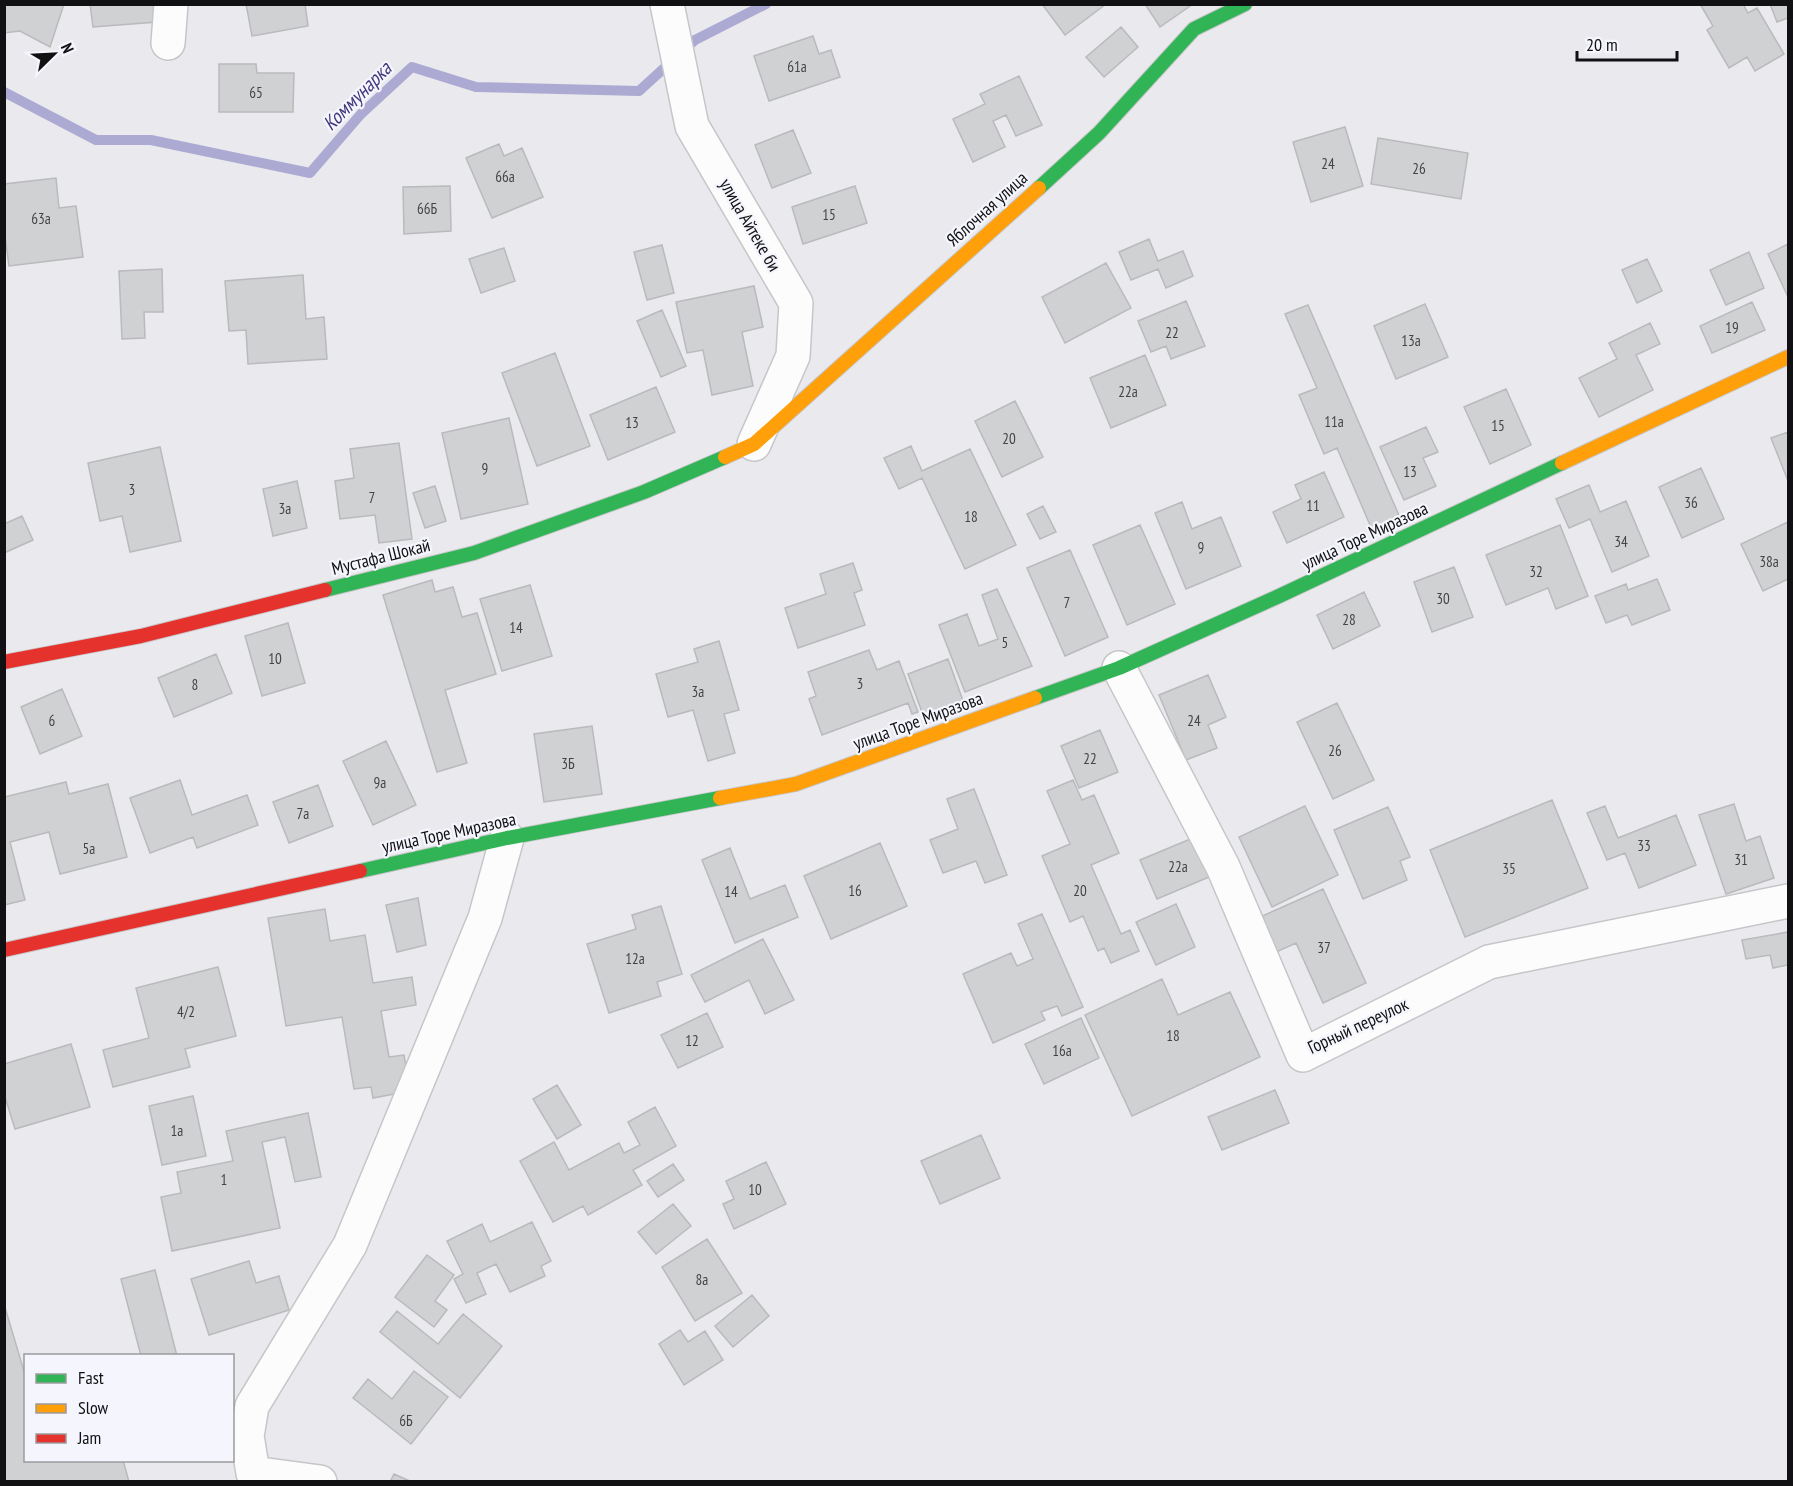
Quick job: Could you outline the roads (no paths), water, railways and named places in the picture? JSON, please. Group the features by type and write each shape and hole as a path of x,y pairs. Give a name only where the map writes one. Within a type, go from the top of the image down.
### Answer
{"street":[{"path":"168,44 171,4"},
{"name":"Яблочная улица","path":"754,444 1099,133 1194,29 1245,4"},
{"name":"улица Айтеке би","path":"669,15 692,126 796,303 793,356 754,444"},
{"name":"улица Торе Миразова","path":"4,950 507,838 796,784 1119,668 1277,597 1788,357"},
{"name":"Мустафа Шокай","path":"4,662 141,636 474,553 644,492 754,444"},
{"name":"Горный переулок","path":"1119,668 1223,867 1303,1055 1489,962 1788,901"},
{"path":"320,1482 253,1473 247,1436 252,1406 350,1245 485,918 507,838"}],"waterway":[{"name":"Коммунарка","path":"4,92 96,140 151,140 310,173 361,114 412,67 476,87 639,91 695,40 766,4"}]}
